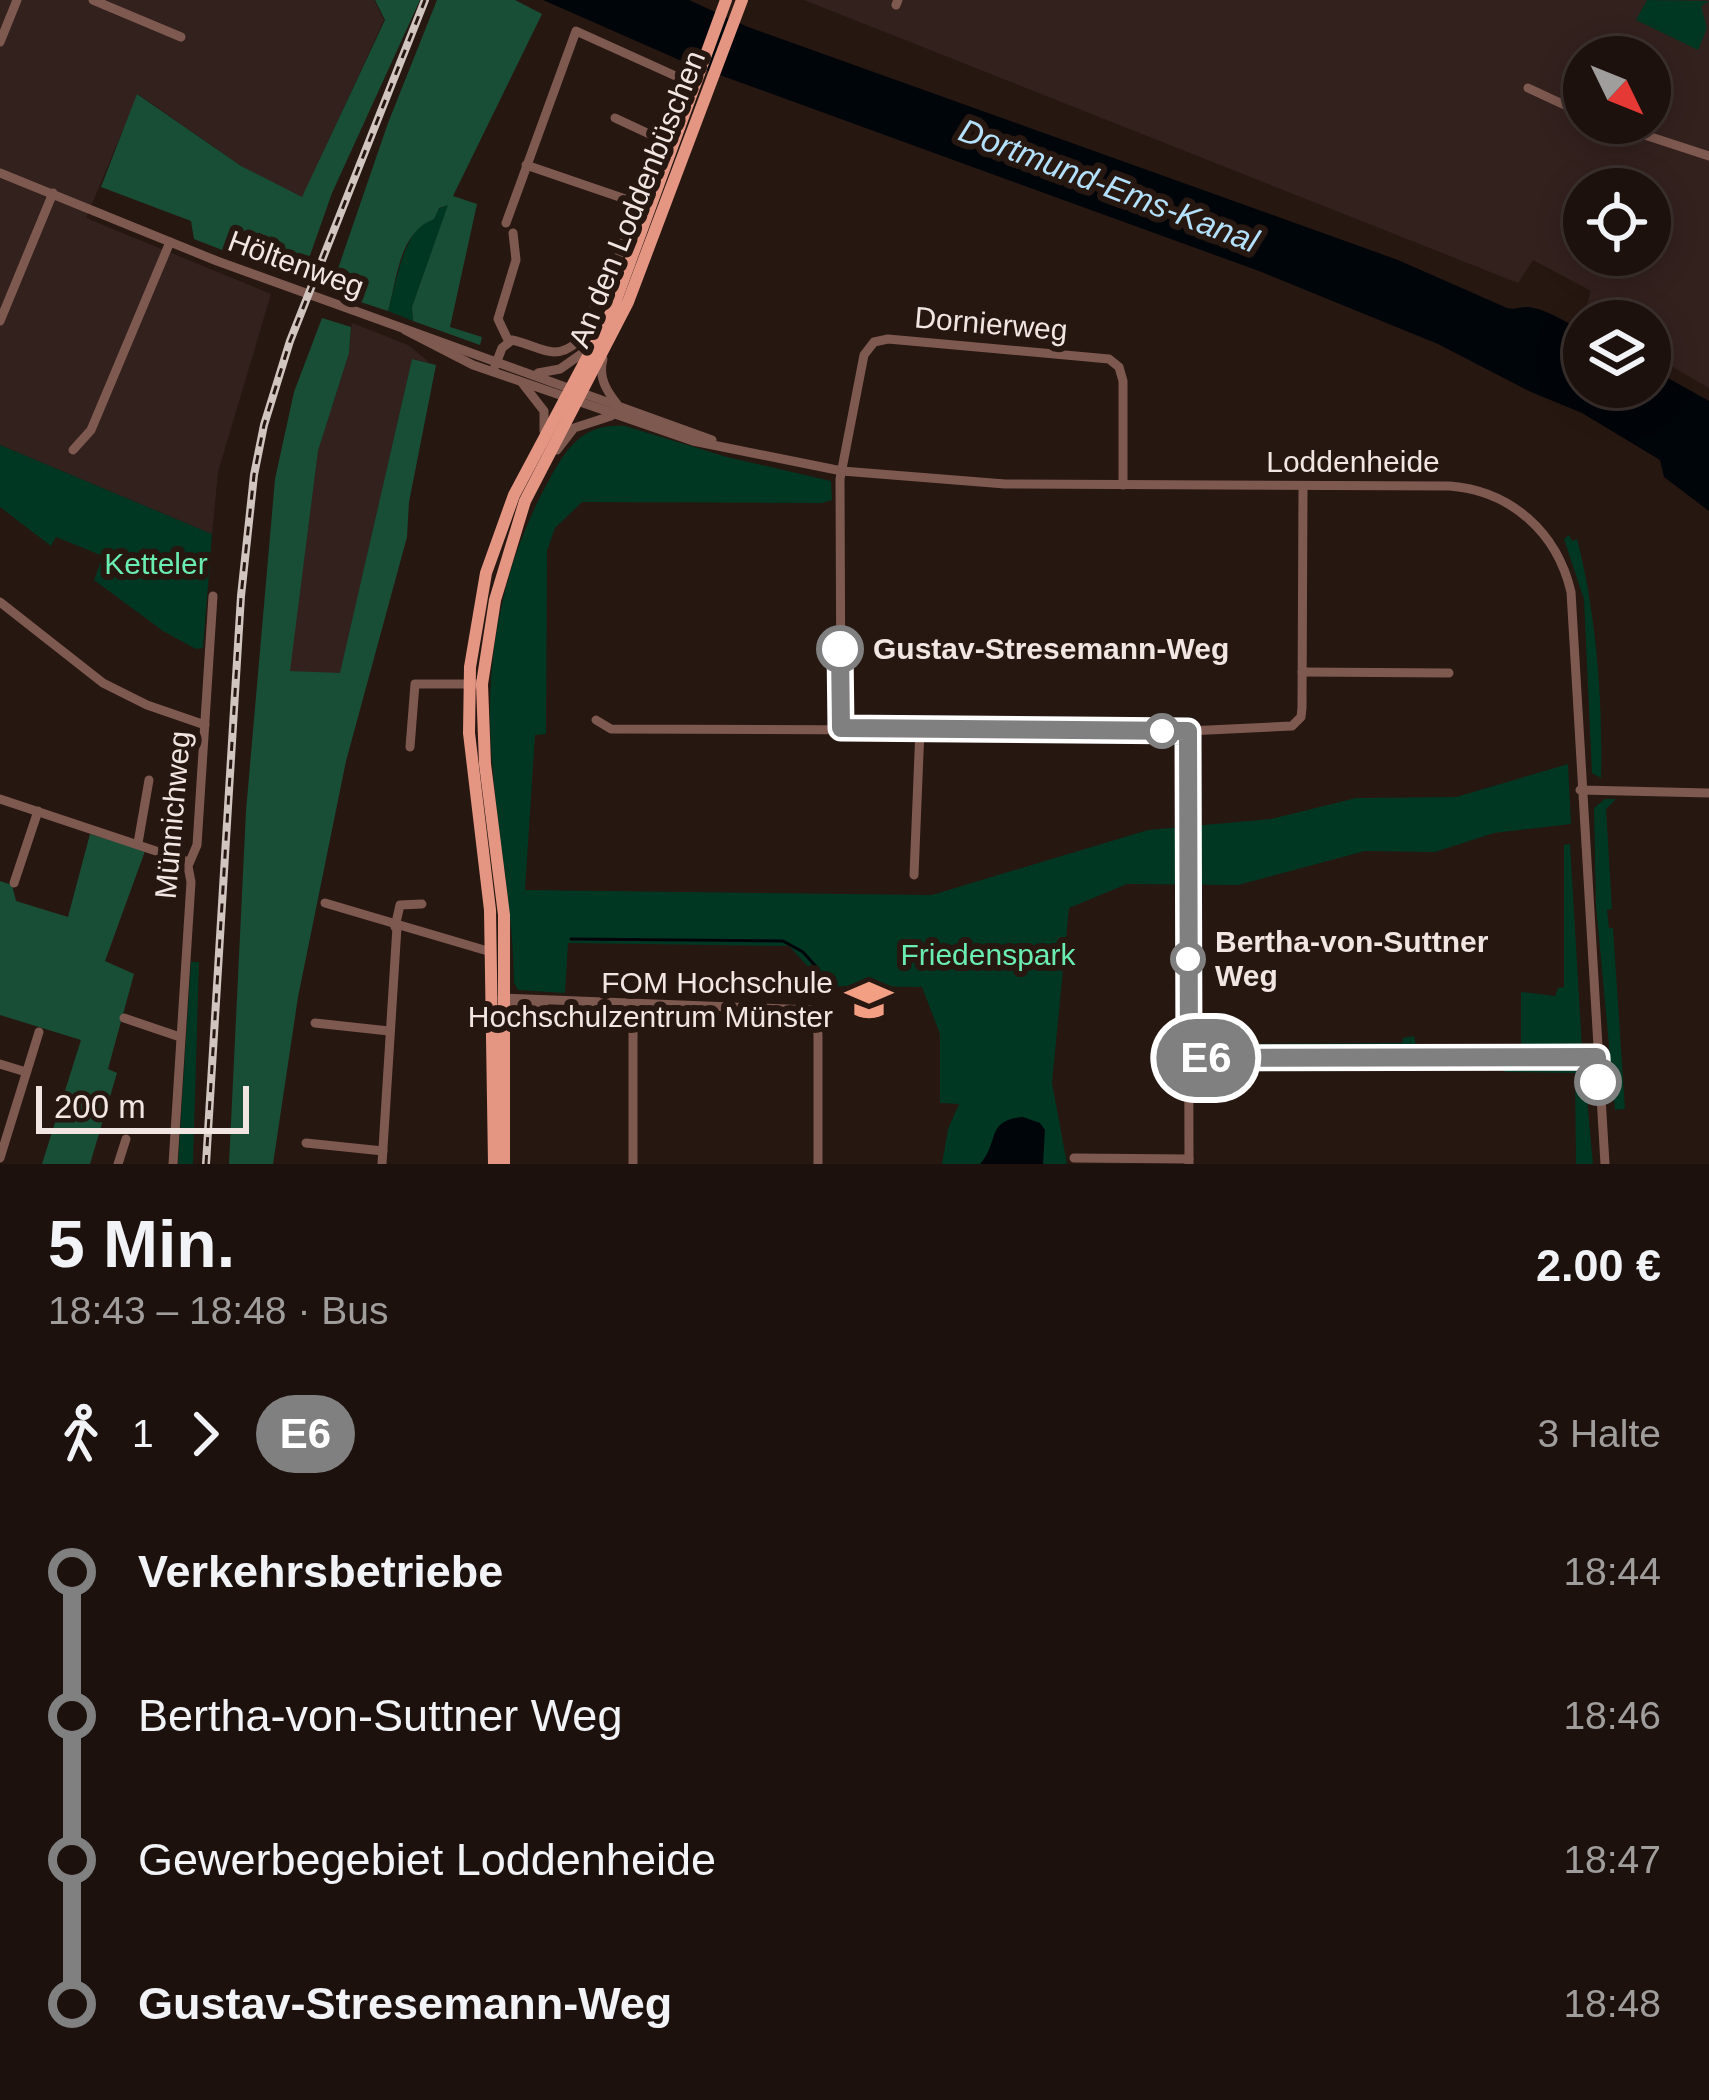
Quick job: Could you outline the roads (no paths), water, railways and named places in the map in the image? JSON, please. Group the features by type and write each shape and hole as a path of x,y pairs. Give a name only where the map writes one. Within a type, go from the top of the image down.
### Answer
{"main road":[{"name":"An den Loddenbüschen","path":"494,1164 502,889 475,684 505,559 573,395 640,274 732,5"},
{"name":"An den Loddenbüschen","path":"504,1164 500,1002 469,733 492,555 514,494 543,436 573,395"}],"street":[{"path":"0,42 16,0"},
{"path":"93,0 181,37"},
{"name":"An den Loddenbüschen","path":"506,223 575,32 680,78 615,265 574,345 554,354 520,341 509,342"},
{"path":"1528,88 1563,104"},
{"name":"An den Loddenbüschen","path":"615,118 660,139"},
{"path":"1671,144 1709,156"},
{"name":"An den Loddenbüschen","path":"526,165 638,202"},
{"name":"Höltenweg","path":"0,173 573,395"},
{"path":"0,321 53,193"},
{"path":"495,366 509,342 498,320 516,260 513,233"},
{"path":"74,450 91,430 170,242"},
{"name":"Dornierweg","path":"842,471 864,355 877,340 888,339 1108,358 1119,367 1123,381 1123,485"},
{"path":"543,436 544,411 523,377 571,364 603,342"},
{"path":"536,479 574,428 618,411 601,374 603,342"},
{"name":"Loddenheide","path":"573,395 693,441 842,471 919,480 1465,487 1499,498 1536,524 1557,553 1571,592 1605,1164"},
{"path":"841,728 842,471"},
{"path":"596,720 611,729 1188,731 1292,726 1301,717 1303,486"},
{"name":"Münnichweg","path":"173,1164 189,862 196,844 213,596"},
{"path":"0,602 103,682 155,709 205,725"},
{"path":"1302,672 1449,673"},
{"path":"410,747 416,683 475,684"},
{"path":"914,874 920,730"},
{"path":"1074,1158 1190,1161 1188,731"},
{"path":"138,843 148,780"},
{"path":"1580,790 1709,793"},
{"path":"0,799 189,862"},
{"path":"14,883 38,811"},
{"path":"326,904 491,952"},
{"path":"382,1164 396,927 400,905 422,904"},
{"path":"500,1002 811,1010 817,1018 818,1036 818,1164"},
{"path":"633,1005 633,1164"},
{"path":"124,1018 180,1037"},
{"path":"315,1023 388,1031"},
{"path":"1,1151 39,1032"},
{"path":"1189,1058 1597,1057"},
{"path":"0,1064 26,1072"},
{"path":"118,1164 126,1139"},
{"path":"306,1144 383,1151"}],"water":[{"name":"Dortmund-Ems-Kanal","path":"543,0 689,0 748,27 1398,260 1507,308 1549,313 1563,321 1563,405 1438,344 1259,271 684,62"},
{"path":"1671,380 1709,401 1709,511 1664,477 1660,460 1570,408 1671,408"},
{"path":"1023,1117 1045,1130 1043,1164 980,1164 998,1127"}],"waterway":[{"path":"571,939 783,941 803,952 819,970"}],"railway":[{"path":"206,1164 241,596 254,475 290,341 425,0"}],"place":[{"name":"Gustav-Stresemann-Weg","path":"840,649"},
{"name":"Bertha-von-Suttner Weg","path":"1188,959"},
{"name":"FOM Hochschule Hochschulzentrum Münster","path":"869,1000"}],"park label":[{"name":"Ketteler","path":"156,564"},
{"name":"Friedenspark","path":"988,955"}]}
